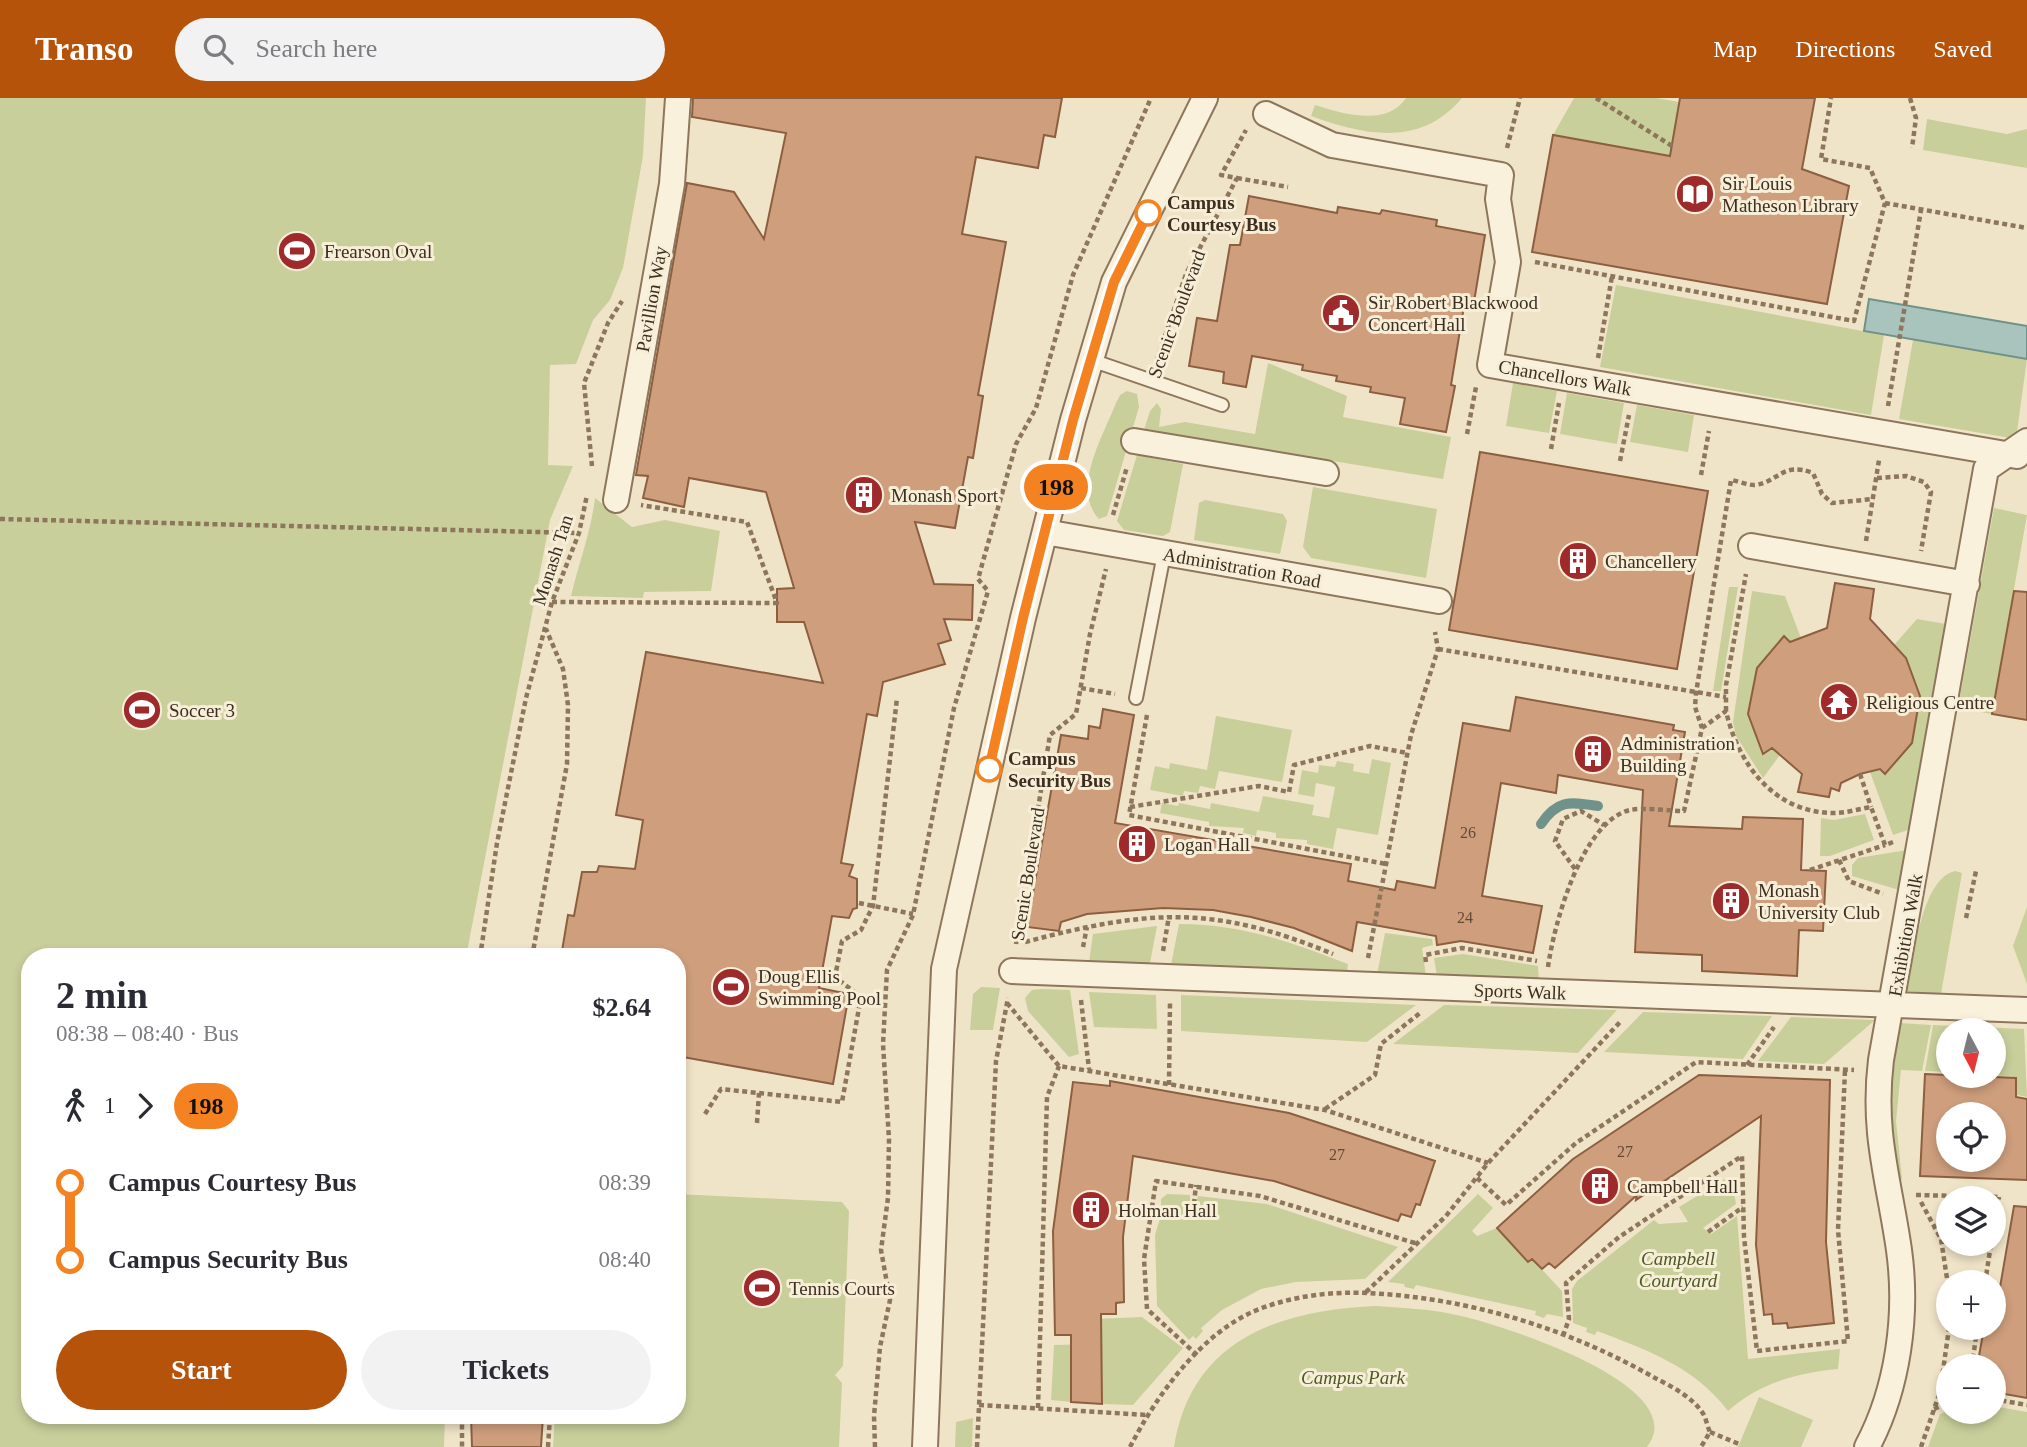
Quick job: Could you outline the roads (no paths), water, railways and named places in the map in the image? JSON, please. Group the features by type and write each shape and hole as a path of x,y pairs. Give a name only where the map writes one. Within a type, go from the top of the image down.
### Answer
{"street":[{"name":"Pavillion Way","path":"622,501 672,184 678,98"},
{"path":"925,1447 944,969 1023,618 1114,282 1205,98"},
{"name":"Chancellors Walk","path":"1259,118 1332,145 1501,175 1498,200 1506,256 1490,365 1713,404 1884,426 2023,449"},
{"path":"1134,441 1326,473"},
{"name":"Exhibition Walk","path":"1867,1447 1888,1395 1903,1300 1899,1251 1878,1140 1879,1072 1986,469 2023,449"},
{"name":"Administration Road","path":"1045,532 1439,601"},
{"path":"1751,546 1967,584"},
{"name":"Sports Walk","path":"1012,971 2027,1010"}],"lane":[{"path":"1091,360 1222,405"},
{"path":"1136,698 1164,554"}],"water":[{"path":"1869,299 2027,326 2027,359 1864,331"}],"waterway":[{"path":"1541,824 1553,810 1565,804 1598,806"}],"place":[{"name":"Sir Louis Matheson Library","path":"1695,194"},
{"name":"Campus Courtesy Bus","path":"1148,213"},
{"name":"Frearson Oval","path":"297,251"},
{"name":"Sir Robert Blackwood Concert Hall","path":"1341,313"},
{"name":"Monash Sport","path":"864,495"},
{"name":"Chancellery","path":"1578,561"},
{"name":"Religious Centre","path":"1839,702"},
{"name":"Soccer 3","path":"142,710"},
{"name":"Administration Building","path":"1593,754"},
{"name":"Campus Security Bus","path":"989,769"},
{"name":"Logan Hall","path":"1137,844"},
{"name":"Monash University Club","path":"1731,901"},
{"name":"Doug Ellis Swimming Pool","path":"731,987"},
{"name":"Campbell Hall","path":"1600,1186"},
{"name":"Holman Hall","path":"1091,1210"},
{"name":"Tennis Courts","path":"762,1288"}],"park label":[{"name":"Campbell Courtyard","path":"1678,1269"},
{"name":"Campus Park","path":"1353,1377"}]}
